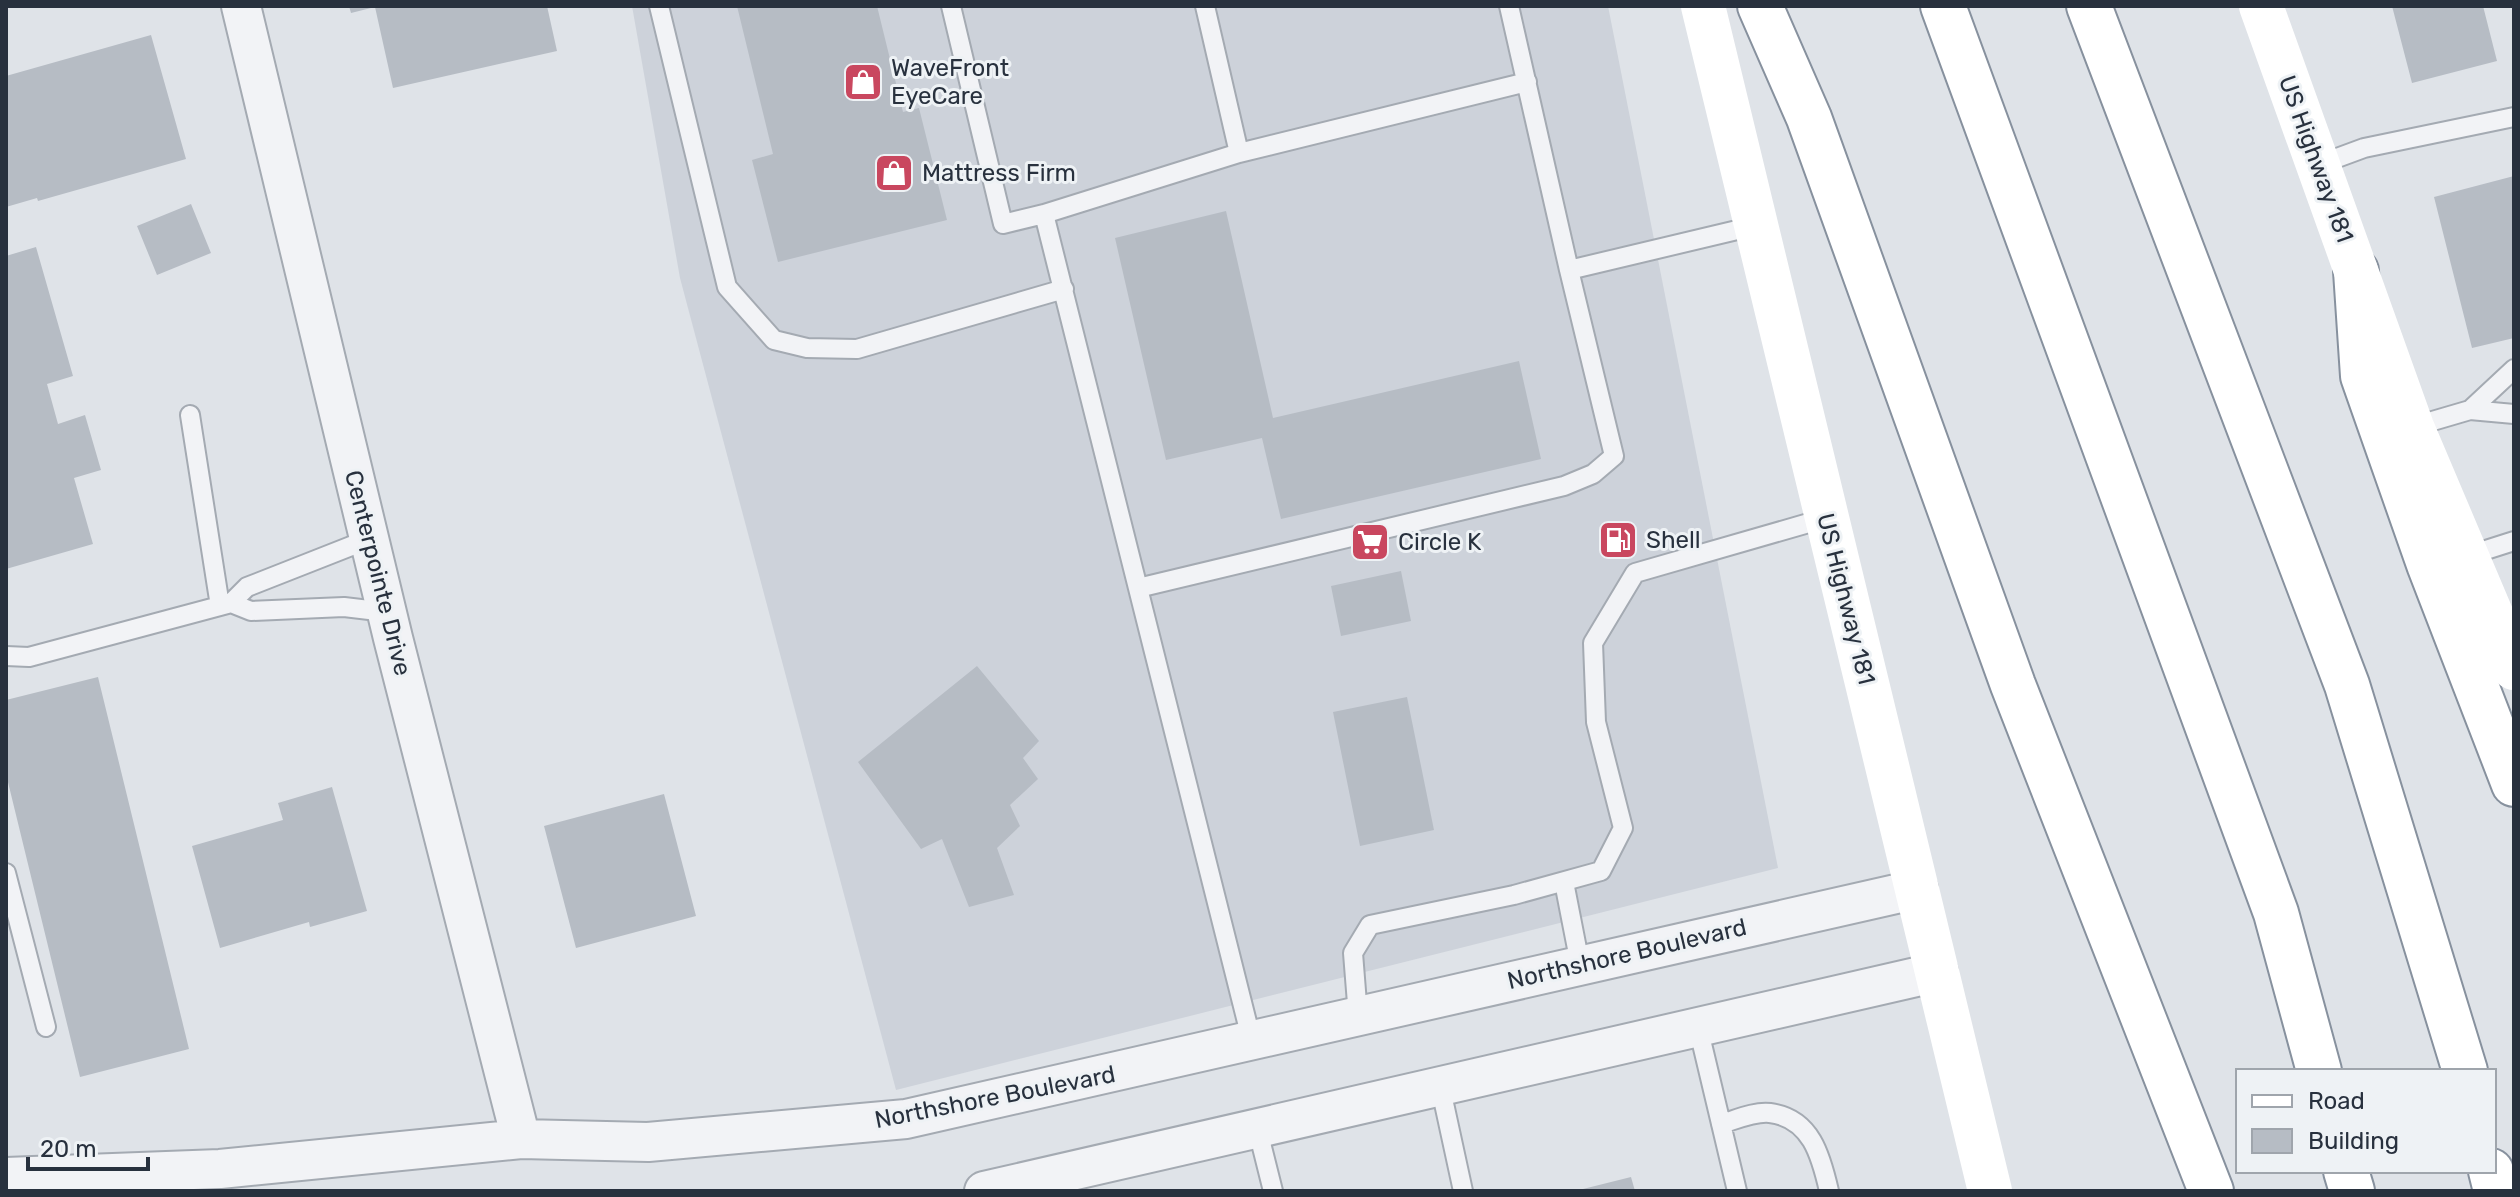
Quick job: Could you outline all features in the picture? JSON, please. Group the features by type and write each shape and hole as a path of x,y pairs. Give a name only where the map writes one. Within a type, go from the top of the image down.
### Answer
{"main road":[{"name":"US Highway 181","path":"1703,6 1990,1191"},
{"path":"1760,6 1809,118 2013,685 2211,1191"},
{"path":"1943,6 2276,913 2318,1069"},
{"path":"2089,6 2347,685 2464,1069"},
{"name":"US Highway 181","path":"2261,6 2412,427 2514,668"},
{"path":"2356,271 2363,376 2429,564 2514,784"}],"street":[{"name":"Centerpointe Drive","path":"241,6 386,612 521,1139"},
{"name":"Northshore Boulevard","path":"6,1177 220,1169 521,1139 648,1142 906,1119 1918,889"},
{"path":"984,1191 1938,972"}],"lane":[{"path":"659,6 727,287 774,340 807,348 857,349 1064,289"},
{"path":"951,6 1003,224 1239,153 1527,82"},
{"path":"1205,6 1239,153"},
{"path":"1138,588 1564,486 1593,474 1614,456 1509,6"},
{"path":"2318,165 2364,148 2514,117"},
{"path":"1044,214 1252,1042"},
{"path":"1569,270 1754,226"},
{"path":"2470,410 2514,369"},
{"path":"2412,427 2470,410 2514,414"},
{"path":"190,415 225,605"},
{"path":"1358,1016 1353,953 1370,925 1601,871 1623,828 1596,722 1593,643 1635,573 1826,518"},
{"path":"6,656 29,657 225,605 247,587 369,539"},
{"path":"2467,556 2514,541"},
{"path":"225,605 251,611 344,607 386,612"},
{"path":"6,873 46,1027"},
{"path":"1564,882 1580,964"},
{"path":"1698,1027 1737,1191"},
{"path":"1440,1085 1464,1190"},
{"path":"1721,1124 1767,1112 1794,1120 1810,1136 1822,1160 1829,1191"},
{"path":"1257,1127 1273,1191"}],"shaded area":[{"path":"632,6 1608,6 1778,868 896,1090 680,278"}],"building":[{"path":"349,6 547,6 557,51 393,88 375,7 351,13"},
{"path":"737,6 877,6 903,112 919,108 947,220 778,262 752,160 773,154"},
{"path":"2392,6 2483,6 2497,61 2412,83"},
{"path":"151,35 186,159 38,201 37,198 6,207 6,76"},
{"path":"2514,176 2514,338 2472,348 2434,197"},
{"path":"191,204 211,253 157,275 137,226"},
{"path":"1226,211 1273,418 1519,361 1541,459 1281,519 1262,438 1166,460 1115,238"},
{"path":"36,247 73,376 47,384 58,424 85,415 101,470 74,478 93,544 6,569 6,256"},
{"path":"1401,571 1411,621 1341,636 1331,586"},
{"path":"977,666 1039,741 1023,758 1038,779 1010,805 1020,826 997,848 1014,895 969,907 942,839 921,849 858,762"},
{"path":"98,677 189,1049 80,1077 6,774 6,700"},
{"path":"1407,697 1434,830 1360,846 1333,712"},
{"path":"332,787 367,911 310,927 309,922 220,948 192,846 283,820 278,803"},
{"path":"664,794 696,916 576,948 544,826"},
{"path":"1631,1177 1635,1191 1579,1191 1579,1190"}],"place":[{"name":"WaveFront EyeCare","path":"863,82"},
{"name":"Mattress Firm","path":"894,173"},
{"name":"Shell","path":"1618,540"},
{"name":"Circle K","path":"1370,542"}]}
